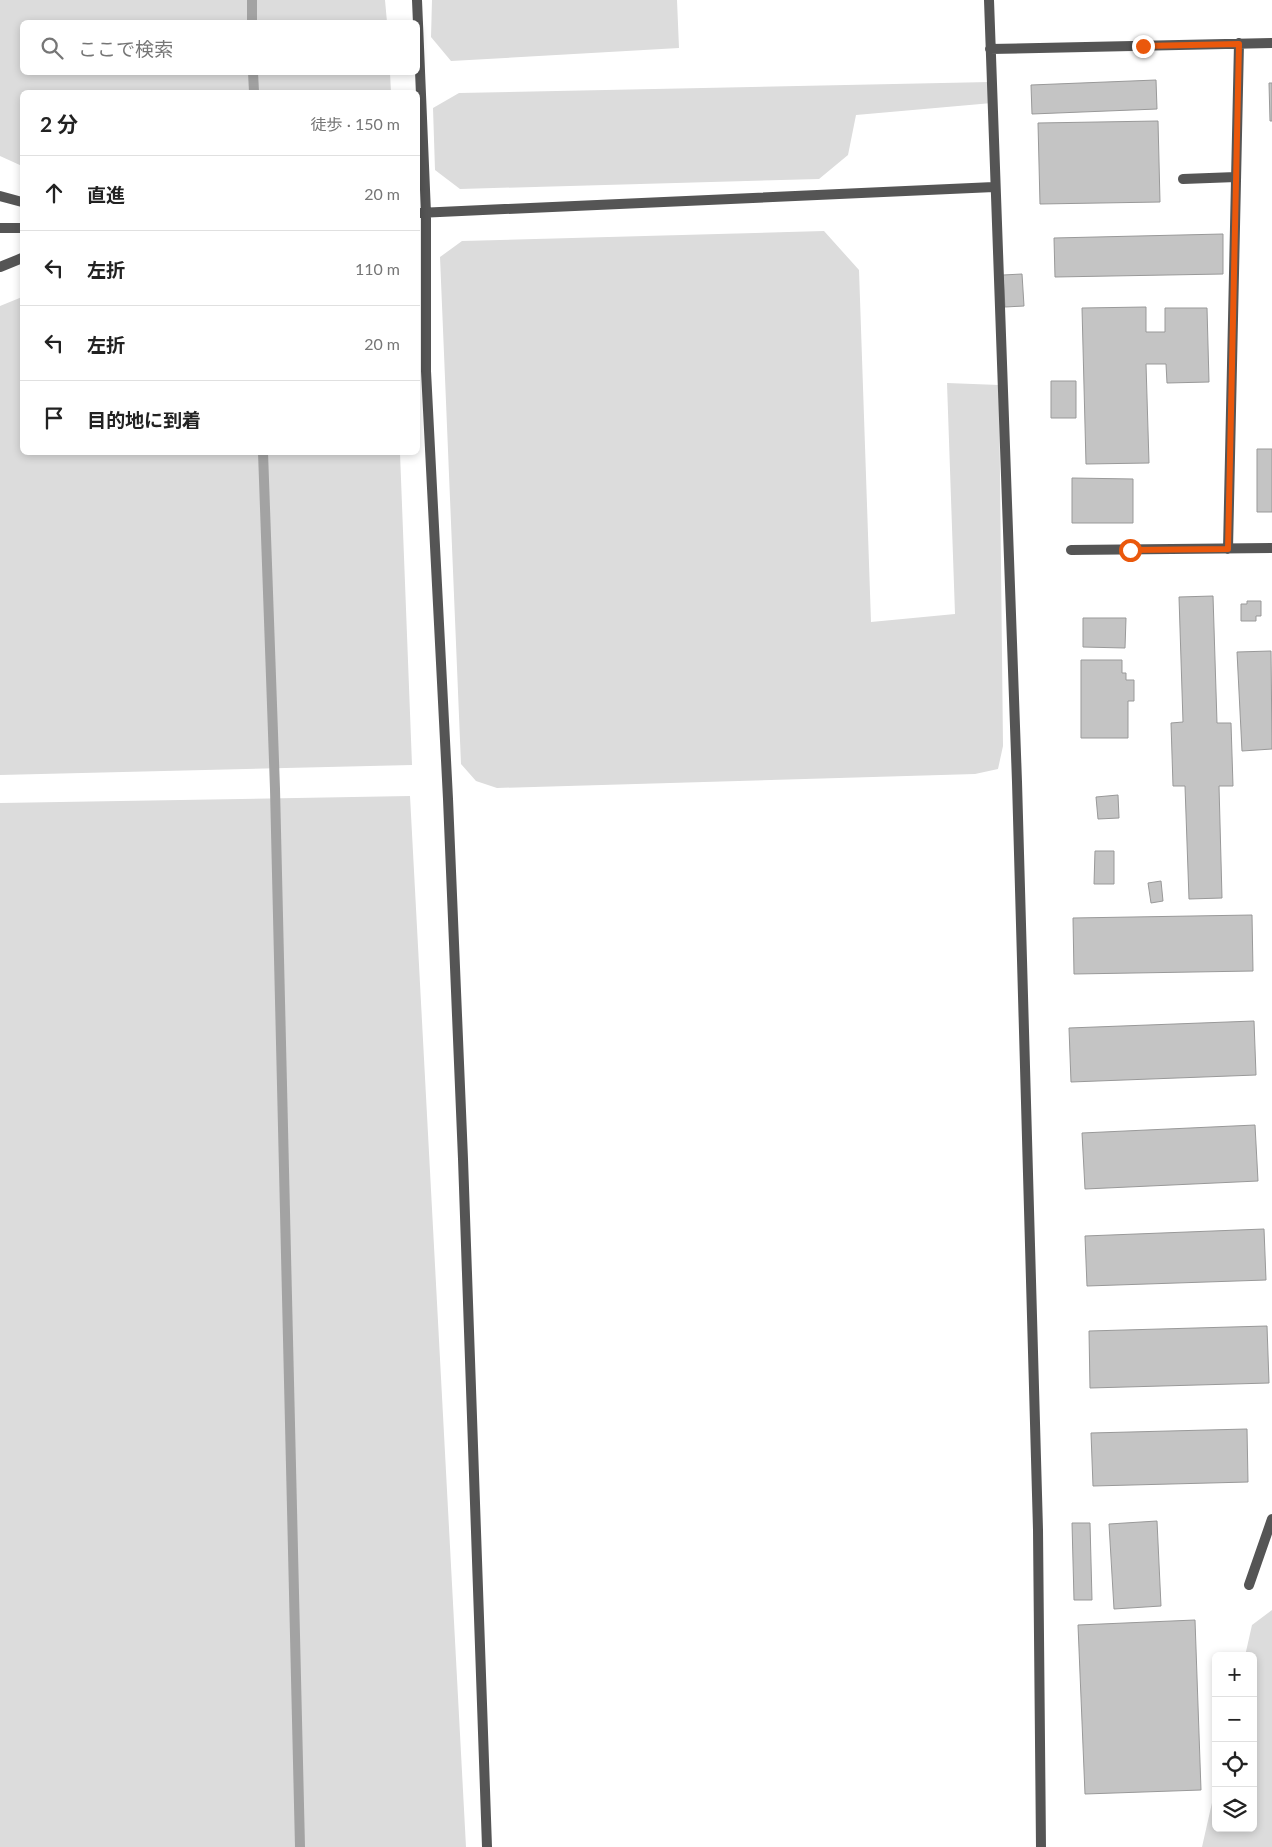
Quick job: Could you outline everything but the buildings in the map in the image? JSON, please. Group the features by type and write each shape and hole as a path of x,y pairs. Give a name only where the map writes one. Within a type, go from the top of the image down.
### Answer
{"lane":[{"path":"417,0 417,20"},
{"path":"989,0 994,187 1017,782 1038,1510 1041,1847"},
{"path":"990,49 1272,43"},
{"path":"1228,549 1239,44"},
{"path":"419,75 419,90"},
{"path":"420,128 426,370 450,859 487,1847"},
{"path":"1183,179 1236,177"},
{"path":"422,213 994,187"},
{"path":"0,196 20,201"},
{"path":"0,228 20,228"},
{"path":"0,267 20,259"},
{"path":"1071,550 1272,548"},
{"path":"1249,1585 1272,1519"}],"shaded area":[{"path":"0,0 385,0 387,20 20,20 20,75 390,75 391,90 20,90 20,165 0,156"},
{"path":"432,0 677,0 679,48 451,61 431,37"},
{"path":"990,82 992,103 856,115 848,155 819,179 460,189 435,170 433,108 459,93"},
{"path":"824,231 859,270 871,622 955,614 947,383 999,385 1003,746 998,769 975,774 497,788 476,781 461,764 440,257 462,241"},
{"path":"20,298 20,455 400,455 412,765 0,775 0,306"},
{"path":"410,796 466,1847 0,1847 0,803"},
{"path":"1272,1610 1272,1847 1202,1847 1212,1803 1212,1832 1257,1832 1257,1652 1246,1652 1252,1625"}],"waterway":[{"path":"252,0 252,20"},
{"path":"253,75 254,90"},
{"path":"263,455 275,789 300,1847"}],"route":[{"path":"1130,550 1228,549 1239,44 1143,46"}]}
